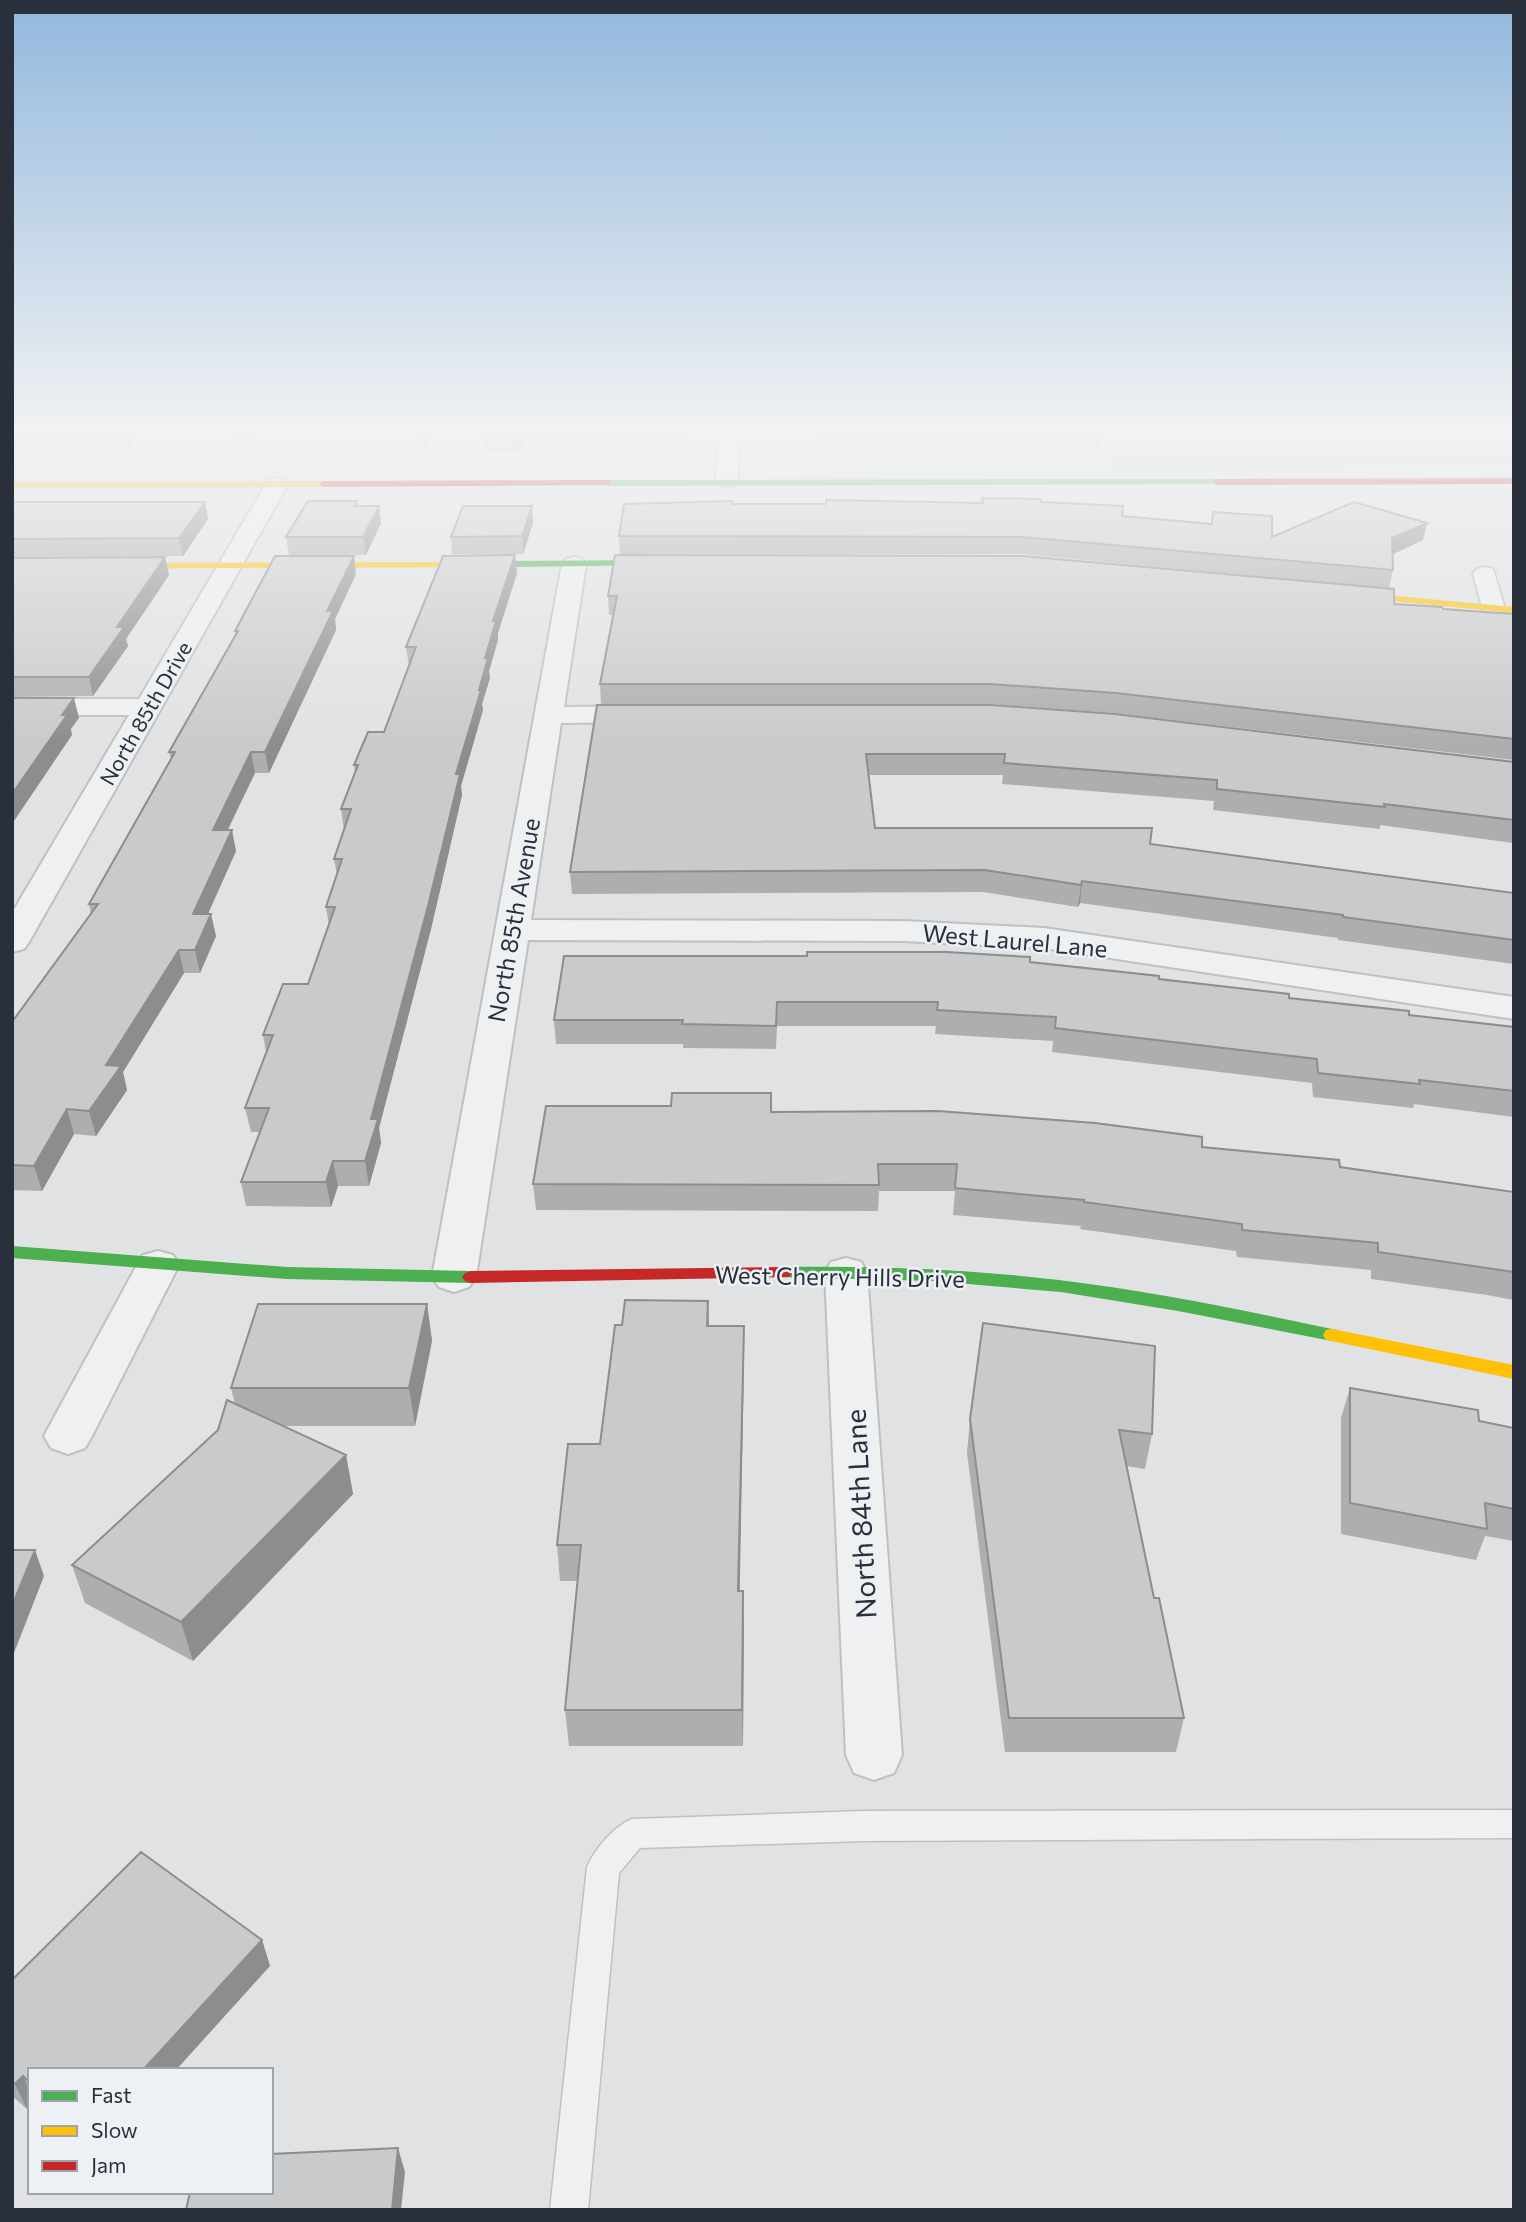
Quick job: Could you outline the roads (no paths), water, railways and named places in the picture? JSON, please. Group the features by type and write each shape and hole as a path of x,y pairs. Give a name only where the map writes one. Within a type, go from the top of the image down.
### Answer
{"main road":[{"path":"12,566 682,563"},
{"path":"1327,593 1504,609"},
{"name":"West Cherry Hills Drive","path":"12,1252 158,1265 347,1276 846,1272 954,1276 1069,1286 1514,1372"}],"street":[{"name":"North 85th Drive","path":"12,942 22,909 149,707 246,537"},
{"name":"North 85th Avenue","path":"454,1277 574,564"},
{"path":"1485,574 1504,609"},
{"path":"12,707 149,707"},
{"path":"549,715 671,714"},
{"name":"West Laurel Lane","path":"511,930 903,931 1044,938 1514,1008"},
{"path":"68,1436 158,1265"},
{"name":"North 84th Lane","path":"846,1272 874,1755"}],"lane":[{"path":"569,2210 603,1867 632,1834 877,1826 1514,1824"}]}
